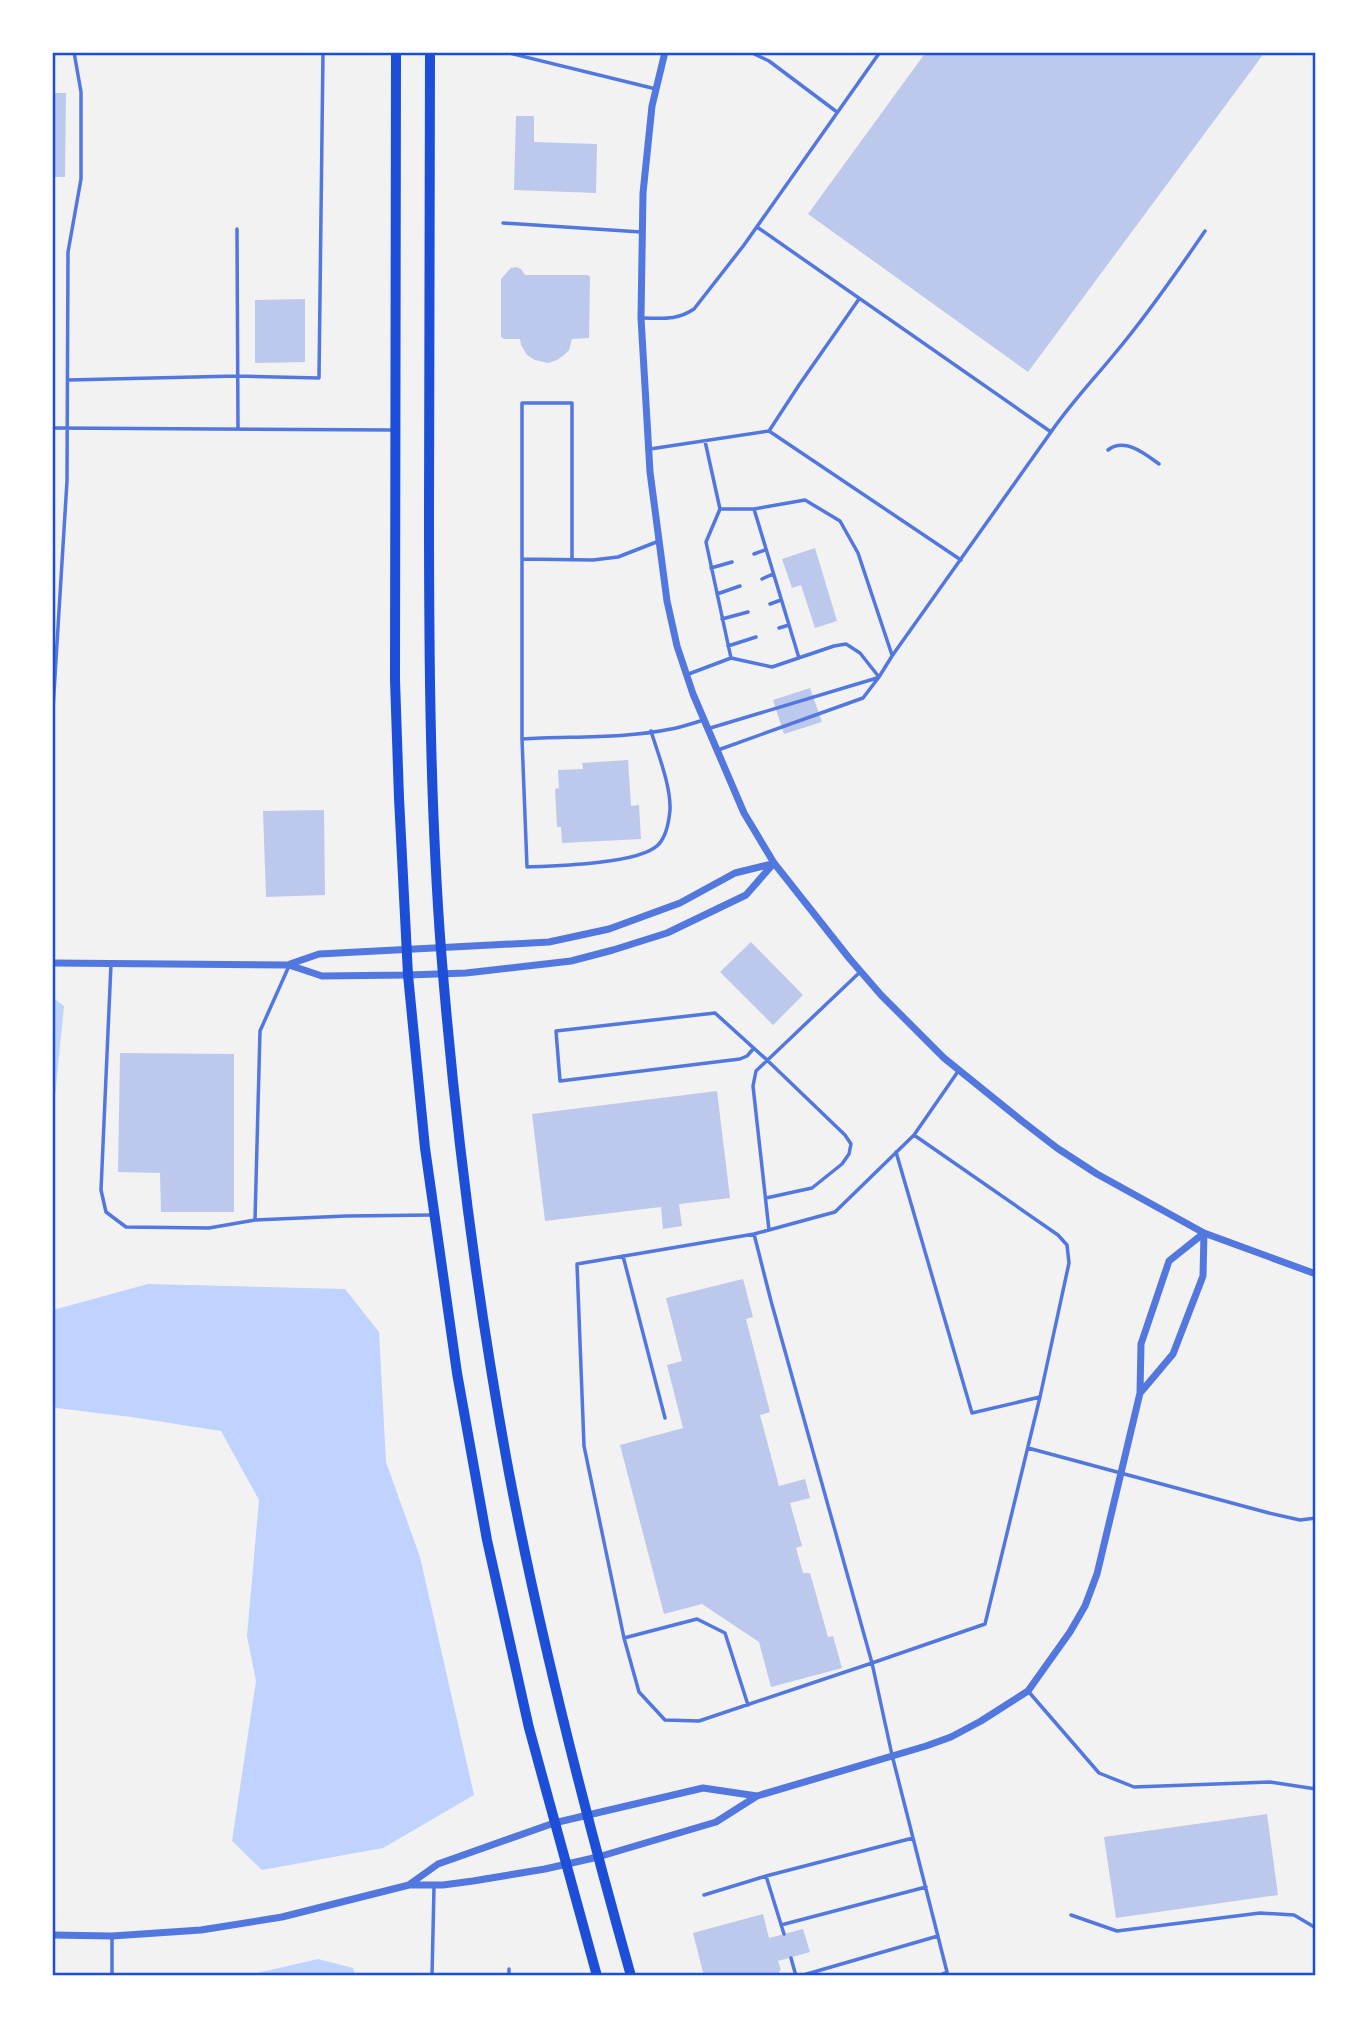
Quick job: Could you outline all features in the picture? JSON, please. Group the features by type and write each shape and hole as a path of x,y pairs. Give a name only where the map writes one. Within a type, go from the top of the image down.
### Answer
{"main road":[{"path":"396,52 395,680 398,799 408,975 434,1215 461,1396 488,1540 529,1728 597,1976"},
{"path":"430,52 429,678 433,811 443,974 466,1192 496,1400 534,1596 587,1815 631,1976"}],"street":[{"path":"665,52 652,106 641,232 641,318 648,449 667,600 677,646 707,729 744,813 774,863 860,972 944,1058 1057,1148 1087,1168 1204,1233 1315,1274"},
{"path":"52,963 289,964 319,954 549,942 609,929 680,903 735,873 774,863"},
{"path":"289,964 322,976 466,973 570,961 667,933 746,895 774,863"},
{"path":"52,1935 111,1936 201,1930 282,1917 409,1885 473,1881 598,1857 716,1822 757,1796 951,1737 981,1721 1028,1691 1085,1606 1097,1574 1140,1393 1141,1343 1169,1261 1204,1233"},
{"path":"1140,1393 1173,1354 1203,1276 1204,1233"},
{"path":"409,1885 438,1864 554,1823 703,1788 757,1796"}],"lane":[{"path":"52,725 67,481 68,251 81,179 81,92 74,52"},
{"path":"68,380 237,376 319,378 323,52"},
{"path":"505,52 656,89"},
{"path":"750,52 769,61 837,112"},
{"path":"641,318 674,318 684,316 694,309 757,227 880,52"},
{"path":"503,223 641,232"},
{"path":"757,227 1051,432"},
{"path":"237,229 237,429"},
{"path":"716,751 863,698 1070,403 1116,352 1163,292 1205,231"},
{"path":"769,431 859,299"},
{"path":"572,560 572,403 522,403 522,739 527,867 605,862 649,851 657,845 664,837 670,810 661,762 651,731"},
{"path":"52,428 395,430"},
{"path":"648,449 769,431 961,561"},
{"path":"705,441 720,509 706,542 731,658"},
{"path":"1108,450 1114,445 1125,445 1139,450 1159,464"},
{"path":"720,509 754,509 806,500 840,521 858,553 892,656"},
{"path":"754,509 799,658"},
{"path":"522,559 618,557 659,541"},
{"path":"754,554 766,550"},
{"path":"711,568 732,562"},
{"path":"762,579 773,574"},
{"path":"717,594 740,586"},
{"path":"770,604 782,600"},
{"path":"722,619 748,612"},
{"path":"779,628 789,625"},
{"path":"728,646 756,637"},
{"path":"687,674 731,658 772,667 846,644 860,653 879,677"},
{"path":"707,729 879,677"},
{"path":"522,739 651,731 704,720"},
{"path":"111,963 100,1189 106,1212 126,1227 209,1228 256,1220 434,1215"},
{"path":"256,1220 260,1031 289,964"},
{"path":"769,1230 753,1086 756,1071 860,972"},
{"path":"754,1048 740,1059 561,1081 556,1031 715,1013 754,1048 767,1060 845,1135 851,1144 849,1154 842,1164 812,1188 766,1198"},
{"path":"914,1135 1058,1235 1067,1245 1069,1254 1040,1397 985,1624 699,1721 665,1720 639,1692 624,1638 584,1446 577,1264 754,1234 835,1212 914,1135 959,1070"},
{"path":"896,1152 972,1413 1040,1397"},
{"path":"754,1234 872,1663 892,1755 947,1972 938,1976"},
{"path":"623,1256 665,1418"},
{"path":"1028,1448 1269,1513 1300,1520 1315,1518"},
{"path":"624,1638 697,1619 725,1633 748,1704"},
{"path":"1028,1691 1099,1773 1134,1787 1270,1782 1315,1789"},
{"path":"704,1895 913,1838"},
{"path":"766,1876 784,1934"},
{"path":"432,1976 434,1885"},
{"path":"781,1925 926,1887"},
{"path":"1071,1914 1117,1931 1260,1913 1294,1914 1315,1928"},
{"path":"111,1936 112,1976"},
{"path":"791,1958 798,1976 938,1936"},
{"path":"509,1969 509,1976"}],"water":[{"path":"52,997 64,1006 53,1117 52,1117"},
{"path":"148,1284 345,1289 379,1332 386,1462 420,1557 474,1795 383,1848 262,1870 232,1841 256,1681 247,1636 259,1500 221,1431 56,1408 53,1403 53,1310"},
{"path":"318,1959 353,1968 355,1975 249,1975"}],"building":[{"path":"926,52 1265,52 1028,372 808,214"},
{"path":"52,93 66,93 65,177 52,177"},
{"path":"516,116 534,116 534,142 597,144 596,193 514,190"},
{"path":"516,267 525,275 588,275 589,338 572,339 569,350 564,355 548,363 527,355 520,339 501,337 501,279 511,268"},
{"path":"305,299 305,362 255,363 255,300"},
{"path":"815,548 837,621 815,628 801,585 792,588 782,559"},
{"path":"810,688 822,722 784,734 773,700"},
{"path":"628,760 631,806 639,805 641,839 562,843 561,827 557,827 555,789 559,788 558,770 583,769 582,763"},
{"path":"324,810 325,895 266,897 263,811"},
{"path":"751,942 803,995 773,1025 720,972"},
{"path":"120,1053 234,1054 234,1212 161,1212 160,1173 118,1172"},
{"path":"717,1091 730,1198 679,1204 682,1226 663,1229 661,1207 545,1221 532,1114"},
{"path":"743,1279 753,1317 746,1319 770,1412 760,1415 779,1486 805,1479 810,1498 790,1503 802,1546 796,1548 803,1573 810,1573 828,1637 833,1636 842,1668 771,1687 759,1642 702,1604 664,1614 620,1445 683,1428 667,1365 682,1361 666,1298"},
{"path":"1267,1814 1278,1895 1116,1918 1104,1837"},
{"path":"763,1914 769,1938 803,1929 810,1952 778,1961 780,1976 704,1976 693,1933"}]}
